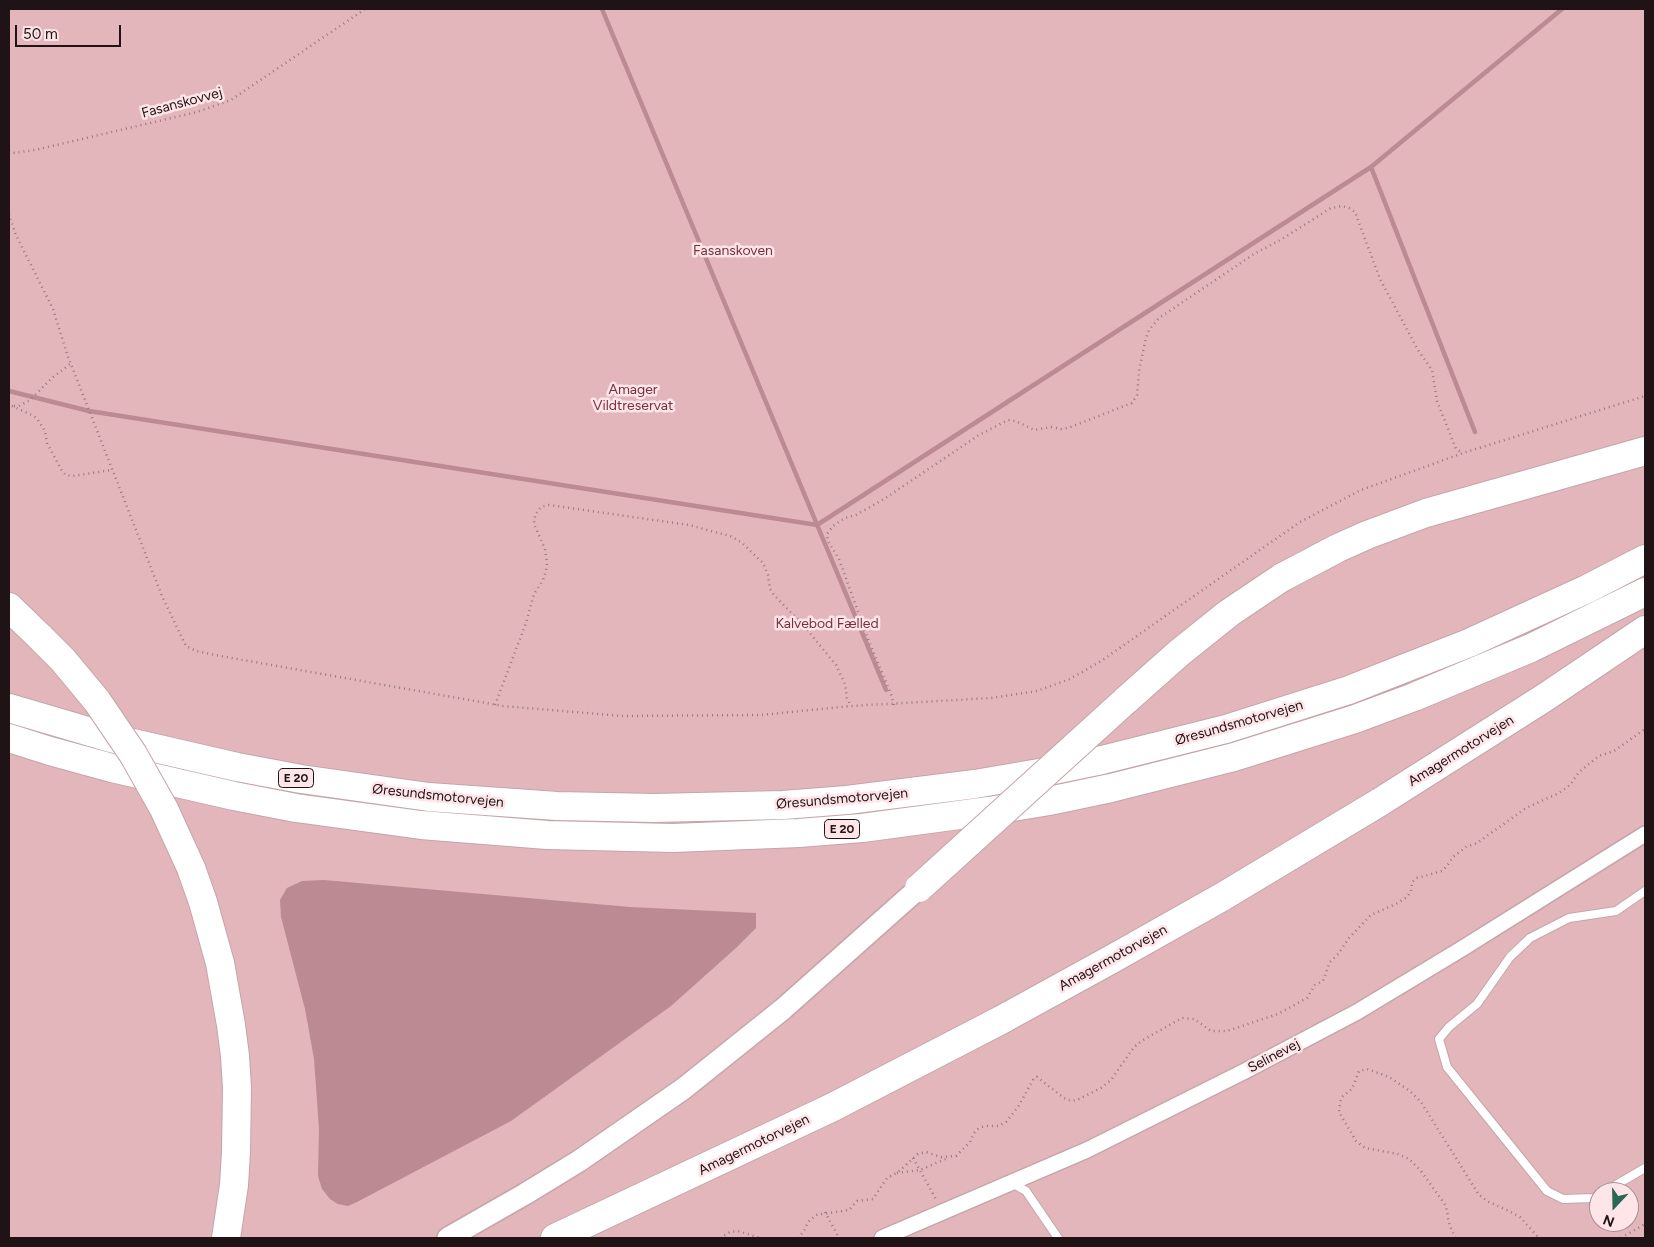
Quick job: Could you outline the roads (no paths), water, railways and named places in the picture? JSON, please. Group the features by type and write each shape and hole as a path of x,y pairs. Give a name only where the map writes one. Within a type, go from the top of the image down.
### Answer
{"highway":[{"path":"919,888 1179,653 1229,613 1281,578 1338,548 1374,532 1426,513 1645,451"},
{"name":"Øresundsmotorvejen","path":"9,708 111,738 228,765 301,779 429,797 557,806 654,808 774,805 848,800 966,785 1039,773 1164,745 1244,724 1349,690 1469,643 1570,597 1645,559"},
{"name":"Øresundsmotorvejen","path":"9,738 50,752 112,768 234,796 314,811 421,825 547,835 673,838 799,833 862,828 980,813 1050,800 1120,786 1234,757 1355,719 1431,691 1531,648 1645,592"},
{"path":"9,607 41,638 80,681 124,741 164,809 203,902 220,963 235,1056 236,1152 233,1192 226,1238"},
{"name":"Amagermotorvejen","path":"555,1238 841,1102 969,1037 1112,959 1222,897 1380,802 1544,698 1645,630"}],"street":[{"name":"Selinevej","path":"882,1238 1087,1150 1245,1071 1357,1012 1643,839"},
{"path":"448,1238 579,1161 683,1089 790,1003 919,888"}],"lane":[{"path":"1589,1198 1562,1199 1547,1191 1447,1067 1439,1039 1449,1027 1477,1004 1510,957 1530,938 1569,918 1616,911 1645,891"},
{"path":"1621,1182 1645,1168"},
{"path":"1012,1183 1026,1190 1058,1238"}],"waterway":[{"path":"602,9 886,690"},
{"path":"9,391 89,411 817,525 1371,167 1562,9"},
{"path":"1371,167 1475,432"}],"park label":[{"name":"Fasanskoven","path":"733,251"},
{"name":"Amager Vildtreservat","path":"633,398"},
{"name":"Kalvebod Fælled","path":"827,624"}]}
